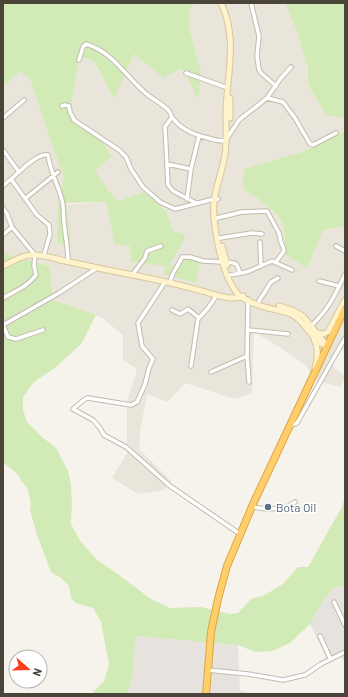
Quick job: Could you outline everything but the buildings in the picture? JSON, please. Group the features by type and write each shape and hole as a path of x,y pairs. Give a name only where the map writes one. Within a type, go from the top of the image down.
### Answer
{"highway":[{"path":"206,694 211,632 218,598 227,566 289,426 345,308"}],"street":[{"path":"221,3 225,13 229,33 230,62 226,110 229,152 226,168 216,199 214,221 231,286 245,298 298,317 327,346"},
{"path":"224,3 231,24 233,40 228,138"},
{"path":"251,3 259,36 257,56 259,70 276,86"},
{"path":"79,60 83,47 86,44 100,50 111,57 149,96 170,112 172,117 188,131 199,136 220,141 228,138 239,120 267,98 291,67"},
{"path":"186,73 228,88"},
{"path":"267,98 282,102 295,118 310,144 336,133"},
{"path":"3,118 24,100"},
{"path":"62,106 69,106 74,120 119,150 126,157 143,187 160,202 175,209 216,199"},
{"path":"172,117 165,127 168,185 173,191 196,203"},
{"path":"187,199 199,136"},
{"path":"3,151 19,172"},
{"path":"3,186 40,156 45,154 48,155 53,177 64,211 63,219 68,262"},
{"path":"167,164 192,169"},
{"path":"26,198 58,172"},
{"path":"11,179 37,215 49,225 50,234 44,255"},
{"path":"216,199 217,218 225,262 233,283 245,298 248,330 247,356 249,382"},
{"path":"3,208 12,227 35,255 34,266 36,276 24,287 3,298"},
{"path":"217,218 242,212 268,211 279,233 284,251 276,262"},
{"path":"3,234 12,227"},
{"path":"220,238 252,233 262,234"},
{"path":"260,242 261,266"},
{"path":"132,275 145,258 146,251 161,246"},
{"path":"336,246 345,251"},
{"path":"3,266 24,256 44,255 68,262 167,282 217,296 245,298 259,301 298,312 312,325 318,355 307,389"},
{"path":"240,273 235,263 203,261 190,257 182,257 179,265 138,322 142,346 153,359 145,384 137,402 131,405 88,398 73,409 93,420 104,435 126,447 170,486 240,534"},
{"path":"230,275 247,272 269,261 276,262 292,270"},
{"path":"43,330 16,339 8,337 3,325 97,268"},
{"path":"312,325 327,309 345,274"},
{"path":"259,301 271,282 278,278"},
{"path":"319,281 339,286"},
{"path":"191,366 194,350 195,328 198,317 208,308 217,296"},
{"path":"315,334 324,334 328,332 345,300"},
{"path":"172,310 180,314 188,309 198,317"},
{"path":"248,330 288,334"},
{"path":"289,426 297,423 345,338"},
{"path":"211,372 247,356"},
{"path":"252,507 267,509 285,508 295,502"},
{"path":"334,602 345,625"},
{"path":"320,636 330,658"},
{"path":"207,670 248,674 283,680 304,675 330,658 345,652"}],"shaded area":[{"path":"195,3 285,3 296,29 308,69 308,84 326,115 345,118 345,131 302,152 245,169 254,194 274,212 283,226 286,255 307,267 323,230 345,226 345,350 338,348 329,363 345,377 340,387 317,381 304,364 254,332 252,393 235,399 185,383 168,402 147,394 140,431 139,449 171,481 164,490 138,494 112,478 127,453 127,402 137,369 123,360 123,335 101,317 53,300 50,266 13,257 3,252 3,87 20,71 30,79 64,177 58,205 106,202 115,244 129,245 131,262 180,267 170,264 184,234 173,231 166,211 144,192 118,201 108,190 95,170 112,155 103,142 69,115 80,56 93,62 114,99 134,54 163,78 182,68 199,101 201,72 189,27 189,10"},
{"path":"345,585 345,663 341,656 328,661 310,624 332,588"},
{"path":"135,636 238,645 240,691 255,694 127,694 133,674"}],"green space":[{"path":"3,3 195,3 189,10 189,27 201,72 199,101 182,68 163,78 134,54 114,99 94,62 80,56 69,115 103,142 112,156 95,170 108,190 118,201 144,192 166,211 173,231 184,234 185,238 170,264 180,267 182,258 200,261 195,283 164,274 165,266 131,262 129,245 115,245 106,202 66,203 71,249 57,242 58,205 64,177 30,79 20,71 3,87"},
{"path":"285,3 345,3 345,118 326,115 308,84 308,69 296,29"},
{"path":"345,131 345,226 323,230 307,268 286,255 283,227 277,216 260,200 243,189 244,169 302,152"},
{"path":"3,252 13,257 50,266 53,300 96,315 82,343 56,367 34,382 23,397 23,410 27,422 56,448 68,471 71,485 71,524 81,542 97,560 151,599 170,608 201,607 229,614 238,613 251,599 265,595 283,584 298,567 308,567 342,507 345,497 345,585 332,589 324,599 310,624 290,643 272,651 255,652 238,645 135,636 133,674 127,694 91,694 104,681 109,664 101,622 93,608 76,603 71,598 69,586 61,578 51,572 37,535 30,510 31,504 28,490 17,474 3,462"}],"place":[{"name":"Bota Oil","path":"268,507"}]}
